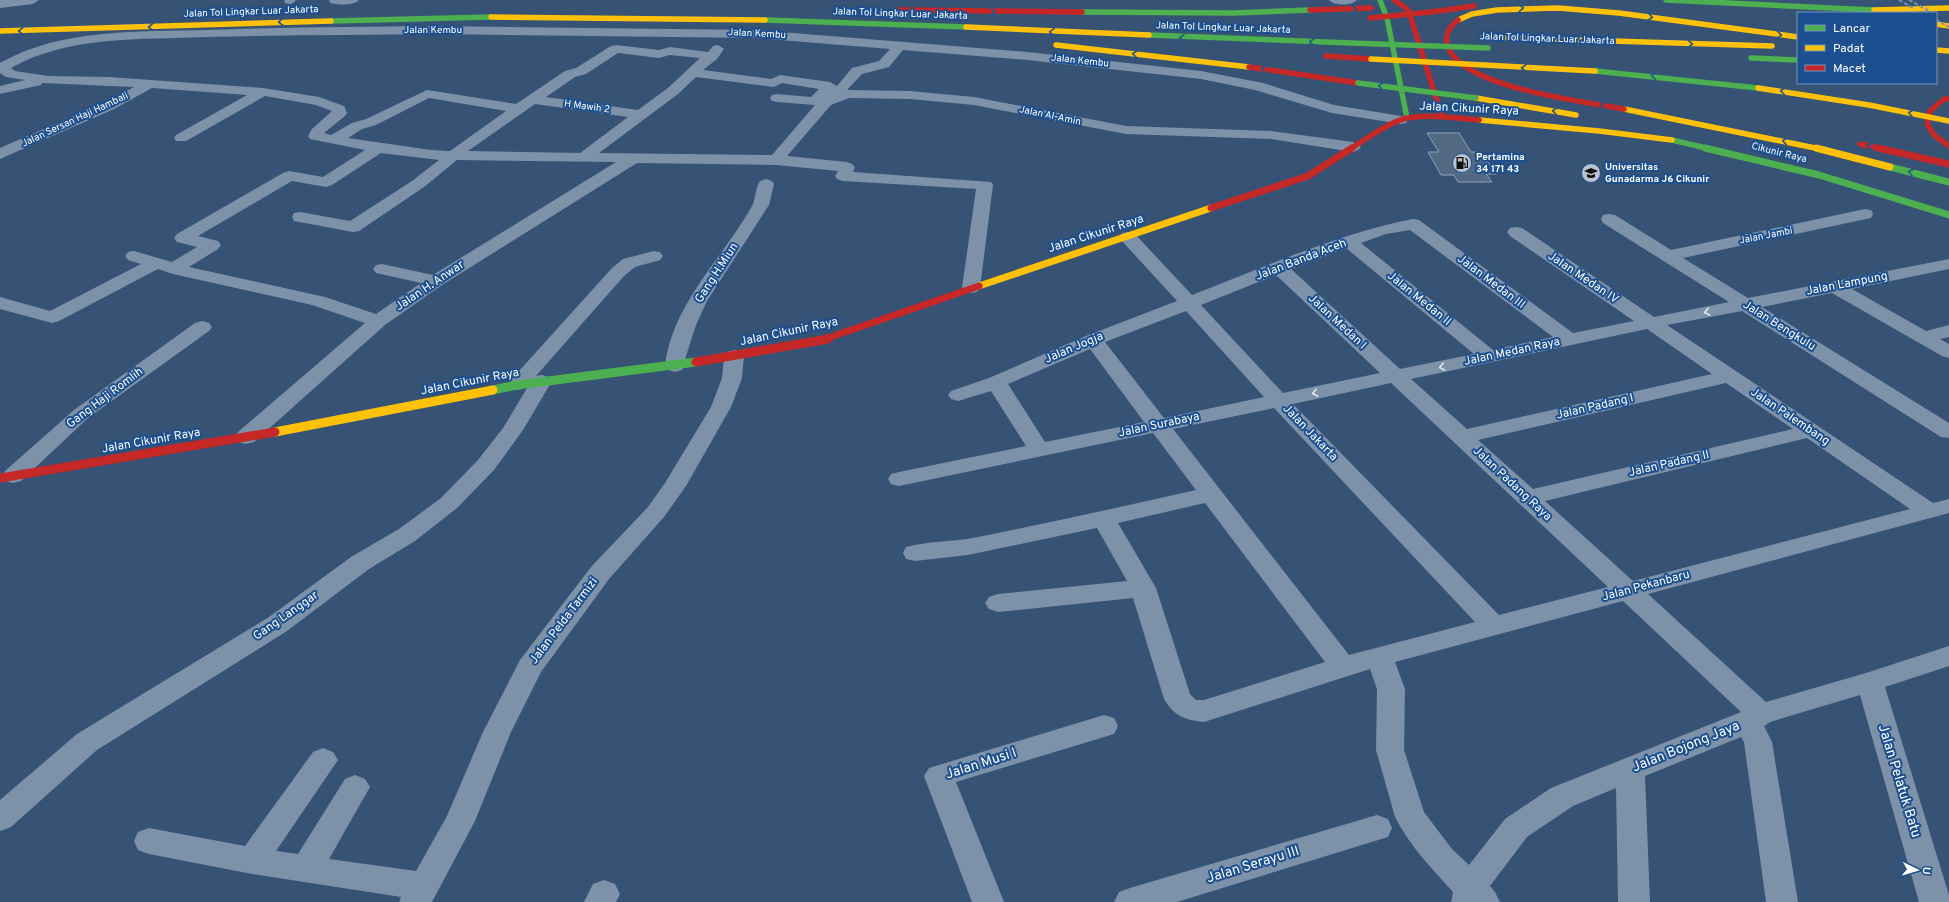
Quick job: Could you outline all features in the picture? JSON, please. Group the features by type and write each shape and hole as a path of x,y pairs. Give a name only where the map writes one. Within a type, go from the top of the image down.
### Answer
{"main road":[{"path":"1380,0 1387,18 1404,119"},
{"path":"1394,0 1407,9 1411,18 1442,117"},
{"path":"892,10 1236,13 1371,8 1457,0"},
{"path":"1366,18 1431,12 1518,0"},
{"path":"1662,0 1797,13"},
{"path":"1666,0 1866,10 1932,9 1949,7"},
{"path":"1784,0 1827,2 1855,0"},
{"path":"1936,0 1949,7"},
{"path":"1797,38 1617,12 1540,7 1510,8 1460,19 1450,25 1446,40 1450,52 1459,65 1477,74 1507,85 1587,103 1627,108 1816,148 1949,182"},
{"name":"Jalan Tol Lingkar Luar Jakarta","path":"0,22 463,10 668,10 1267,30"},
{"path":"786,14 816,12"},
{"path":"1066,12 1293,20"},
{"name":"Jalan Tol Lingkar Luar Jakarta","path":"0,31 479,16 749,19 1183,38 1491,48"},
{"path":"1387,18 1411,18"},
{"path":"320,20 757,28 912,35"},
{"path":"1380,34 1424,35"},
{"path":"1437,36 1454,36"},
{"name":"Jalan Tol Lingkar Luar Jakarta","path":"1480,37 1784,47"},
{"path":"1163,48 1047,43 1212,62 1476,98 1582,116"},
{"path":"1937,50 1949,51"},
{"path":"1319,56 1604,71 1732,84 1869,105 1949,121"},
{"path":"1743,58 1797,60"},
{"path":"1949,99 1944,99 1930,111 1927,124 1934,135 1949,146"},
{"path":"1627,108 1624,105 1727,120"},
{"name":"Jalan Cikunir Raya","path":"6,477 246,437 517,385 675,366 828,339 971,288 1308,176 1352,147 1404,119 1442,117 1599,131"},
{"path":"1666,129 1680,132"},
{"name":"Cikunir Raya","path":"1599,131 1661,138 1714,148 1819,175 1949,216"},
{"path":"1742,143 1824,159 1868,171"},
{"path":"1853,143 1949,164"}],"street":[{"path":"0,4 33,0"},
{"path":"334,1 353,0"},
{"path":"1335,0 1351,0"},
{"name":"Jalan Kembu","path":"48,80 11,74 1,68 11,62 48,47 106,37 265,32 436,30 736,33 1034,56 1201,75 1258,86 1332,109 1404,119"},
{"path":"582,158 641,115 694,73 736,33"},
{"path":"776,160 857,71 884,64 900,45"},
{"path":"300,217 353,227 418,184 474,140 532,99 570,74 581,71 616,49 659,54 670,51 712,56"},
{"path":"694,73 774,83 780,79 830,86 817,98 830,100"},
{"path":"0,90 48,80 109,81 263,92 319,101 339,109 340,113 317,132 316,136 413,154 632,159 776,160 847,167 843,176 985,185 971,288"},
{"name":"Jalan Sersan Haji Hambali","path":"0,154 102,109 149,84"},
{"path":"181,138 263,92"},
{"path":"333,140 358,126 371,122 427,94 518,109"},
{"name":"Jalan Al-Amin","path":"777,98 830,100 855,94 931,96 1000,106 1053,118 1126,130 1271,135 1352,147"},
{"name":"H Mawih 2","path":"532,99 641,115"},
{"path":"173,269 212,245 183,238 290,176 326,182 378,148"},
{"name":"Jalan H. Anwar","path":"246,437 378,321 436,281 632,159"},
{"name":"Gang H.Miun","path":"675,366 677,351 686,325 698,301 761,205 766,184"},
{"name":"Jalan Jambi","path":"1667,256 1865,214"},
{"name":"Jalan Bengkulu","path":"1609,219 1949,432"},
{"name":"Jalan Banda Aceh","path":"1190,302 1348,241 1382,230 1413,224"},
{"name":"Jalan Medan III","path":"1413,224 1569,340"},
{"name":"Jalan Medan IV","path":"1516,232 1651,323"},
{"name":"Jalan Jakarta","path":"1128,237 1190,302 1279,401 1494,626"},
{"name":"Jalan Medan II","path":"1348,241 1490,357"},
{"path":"134,256 173,269 315,299 351,309 378,321"},
{"path":"517,385 618,272 629,263 654,256"},
{"path":"0,303 52,317 155,264"},
{"name":"Jalan Lampung","path":"1745,304 1949,264"},
{"name":"Jalan Medan I","path":"1279,268 1395,376"},
{"path":"382,269 436,281"},
{"path":"1834,286 1949,352"},
{"name":"Jalan Jogja","path":"958,396 996,382 1093,340 1190,302"},
{"name":"Jalan Medan Raya","path":"1279,401 1745,304"},
{"name":"Jalan Palembang","path":"1651,323 1811,431 1939,508"},
{"name":"Gang Haji Romlih","path":"6,477 81,414 202,327"},
{"path":"1924,338 1949,331"},
{"path":"1093,340 1343,666"},
{"name":"Jalan Pelda Tarmizi","path":"419,894 460,821 497,732 530,667 600,573 656,512 675,486 721,407 732,378 734,356"},
{"name":"Jalan Padang Raya","path":"1395,376 1628,591 1754,718"},
{"name":"Jalan Padang I","path":"1461,437 1729,376"},
{"name":"Gang Langgar","path":"0,818 87,742 278,624 360,563 406,535 449,503 486,465 512,430 542,382"},
{"path":"996,382 1039,450"},
{"name":"Jalan Surabaya","path":"899,479 1279,401"},
{"name":"Jalan Padang II","path":"1527,498 1811,431"},
{"path":"915,553 968,547 1104,519 1211,494"},
{"name":"Jalan Pekanbaru","path":"1104,519 1143,588 1178,699 1189,710 1204,710 1343,666 1939,508"},
{"path":"998,603 1143,588"},
{"path":"1380,656 1391,689 1390,750 1410,817 1441,858 1474,897"},
{"name":"Jalan Bojong Jaya","path":"1474,897 1516,828 1562,797 1754,718 1949,656"},
{"name":"Jalan Pelatuk Batu","path":"1870,682 1935,902"},
{"path":"1754,718 1782,902"},
{"name":"Jalan Musi I","path":"988,902 939,776 1104,726"},
{"path":"252,861 323,760"},
{"path":"1630,769 1634,902"},
{"path":"306,869 355,787"},
{"name":"Jalan Serayu III","path":"1130,902 1191,894 1376,828"},
{"path":"149,841 252,861 306,869 419,894"}],"building":[{"name":"Pertamina 34 171 43","path":"1427,133 1459,133 1471,152 1481,152 1496,174 1486,174 1492,182 1458,182 1454,175 1441,175 1428,152 1439,152"}],"railway":[{"path":"1899,0 1913,8"},
{"path":"1909,0 1931,12"},
{"path":"1937,21 1949,27"}],"traffic: fast":[{"path":"1380,0 1387,18 1407,118"},
{"path":"1666,0 1874,10"},
{"path":"1082,12 1234,13 1310,10"},
{"path":"331,21 491,17"},
{"path":"765,20 966,27"},
{"path":"1149,35 1351,43"},
{"path":"1351,43 1488,48"},
{"path":"1751,58 1797,60"},
{"path":"1595,71 1758,88"},
{"path":"1358,83 1476,98"},
{"path":"1672,140 1819,175 1949,215"},
{"path":"1890,167 1949,182"},
{"path":"493,390 517,385 696,362"}],"traffic: slow":[{"path":"1458,20 1472,14 1497,10 1558,8 1619,13 1797,37"},
{"path":"1874,10 1949,8"},
{"path":"491,17 765,20"},
{"path":"0,31 331,21"},
{"path":"1937,24 1949,26"},
{"path":"966,27 1149,35"},
{"path":"1483,37 1772,46"},
{"path":"1056,45 1249,67"},
{"path":"1937,50 1949,51"},
{"path":"1371,59 1595,71"},
{"path":"1758,88 1869,105 1949,121"},
{"path":"1476,98 1576,115"},
{"path":"1624,109 1816,148 1890,167"},
{"path":"1479,120 1599,131 1672,140"},
{"path":"979,286 1211,208"},
{"path":"275,432 493,390"}],"traffic: jam":[{"path":"1394,0 1407,9 1411,18 1442,117"},
{"path":"1431,12 1474,6"},
{"path":"1310,10 1371,8"},
{"path":"899,10 1082,12"},
{"path":"1370,18 1431,12"},
{"path":"1458,20 1447,32 1448,46 1455,59 1473,72 1491,80 1537,93 1624,109"},
{"path":"1326,56 1371,59"},
{"path":"1249,67 1358,83"},
{"path":"1949,99 1944,99 1930,111 1927,124 1934,135 1949,146"},
{"path":"1211,208 1308,176 1378,131 1407,118 1442,117 1479,120"},
{"path":"1860,144 1949,164"},
{"path":"696,362 828,339 979,286"},
{"path":"0,478 275,432"}],"place":[{"name":"Pertamina 34 171 43","path":"1462,163"},
{"name":"Universitas Gunadarma J6 Cikunir","path":"1591,173"}]}
